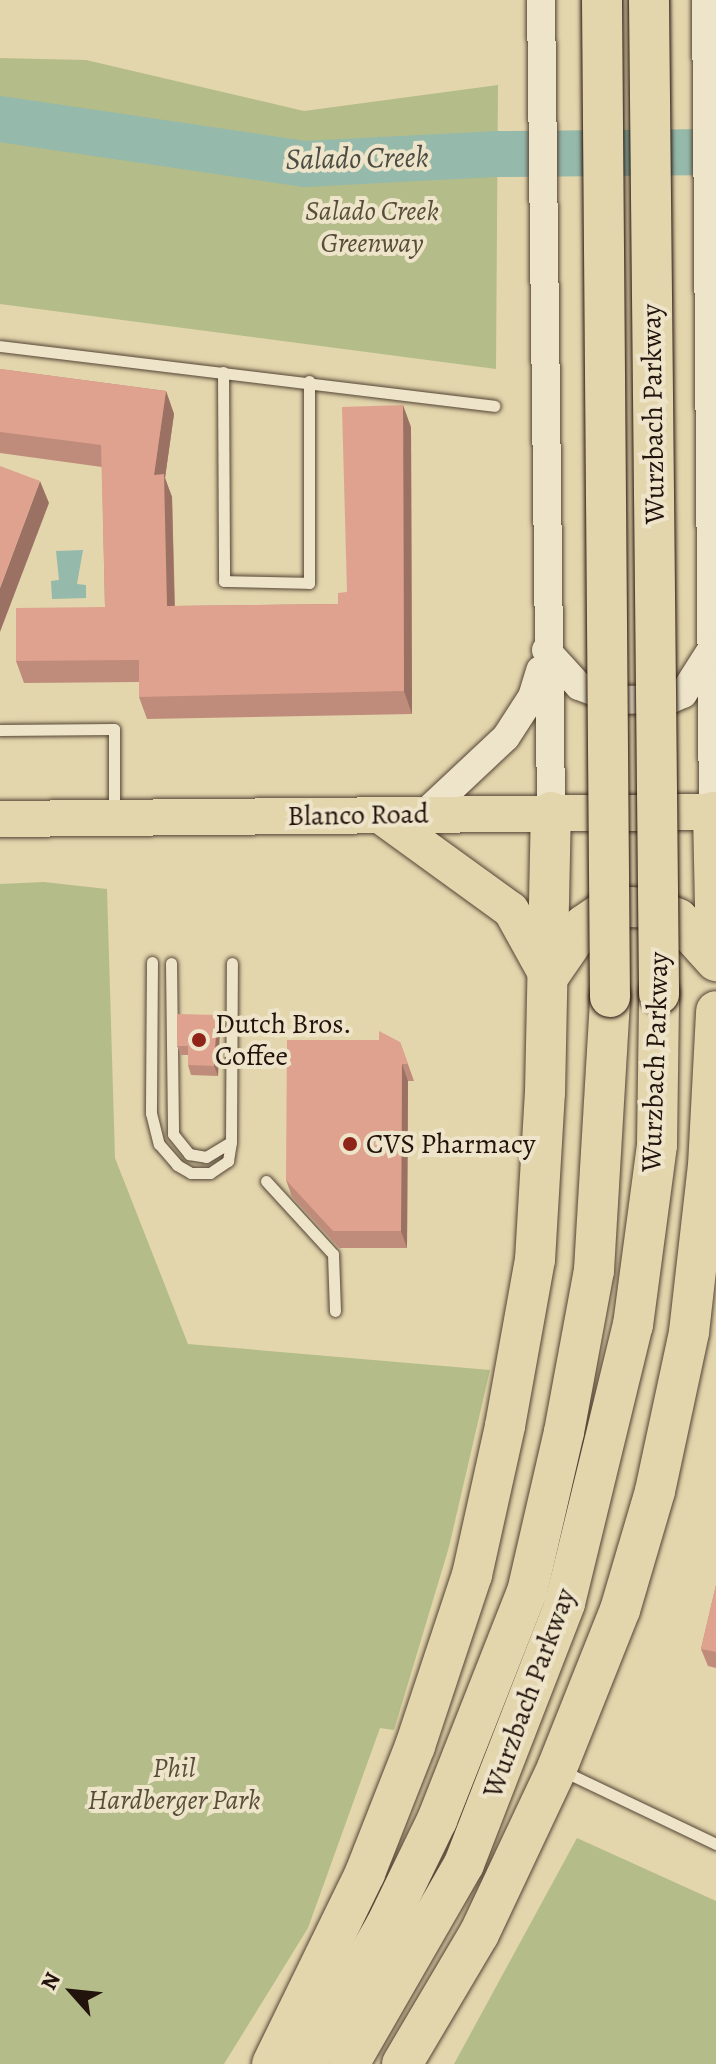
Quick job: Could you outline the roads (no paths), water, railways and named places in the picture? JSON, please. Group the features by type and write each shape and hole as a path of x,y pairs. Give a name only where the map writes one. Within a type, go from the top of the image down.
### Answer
{"highway":[{"name":"Wurzbach Parkway","path":"306,2064 386,1925 437,1820 527,1592 594,1270 610,997 602,0"},
{"name":"Wurzbach Parkway","path":"349,2064 464,1864 565,1603 633,1325 657,1145 659,994 649,0"},
{"path":"272,2064 365,1873 472,1575 535,1260 548,977 551,812"},
{"path":"715,812 716,954"},
{"path":"548,977 584,925 603,912 627,907 651,908 678,919 716,961"},
{"path":"402,2064 479,1934 557,1768 620,1610 655,1491 698,1310 716,1011"}],"main road":[{"name":"Blanco Road","path":"0,819 715,812"},
{"path":"381,816 511,910 548,977"}],"street":[{"path":"541,0 546,650 551,812"},
{"path":"706,0 709,366 713,412 713,647 716,679 715,812"},
{"path":"546,650 579,686 615,700 671,699 683,694 713,647"},
{"path":"424,814 506,737 532,697 546,650"}],"lane":[{"path":"0,346 309,381 494,406"},
{"path":"223,372 224,581 309,583 309,381"},
{"path":"0,730 114,729 114,817"},
{"path":"152,962 151,1113 159,1144 177,1165 191,1173 210,1173 228,1161 231,1142 232,963"},
{"path":"171,963 173,1134 189,1154 206,1157 231,1142"},
{"path":"266,1181 333,1254 335,1311"},
{"path":"557,1768 715,1841"}],"waterway":[{"name":"Salado Creek","path":"0,119 305,164 498,154 716,152"}],"place":[{"name":"Dutch Bros. Coffee","path":"199,1040"},
{"name":"CVS Pharmacy","path":"350,1144"}],"park label":[{"name":"Salado Creek Greenway","path":"372,227"},
{"name":"Phil Hardberger Park","path":"174,1784"}]}
